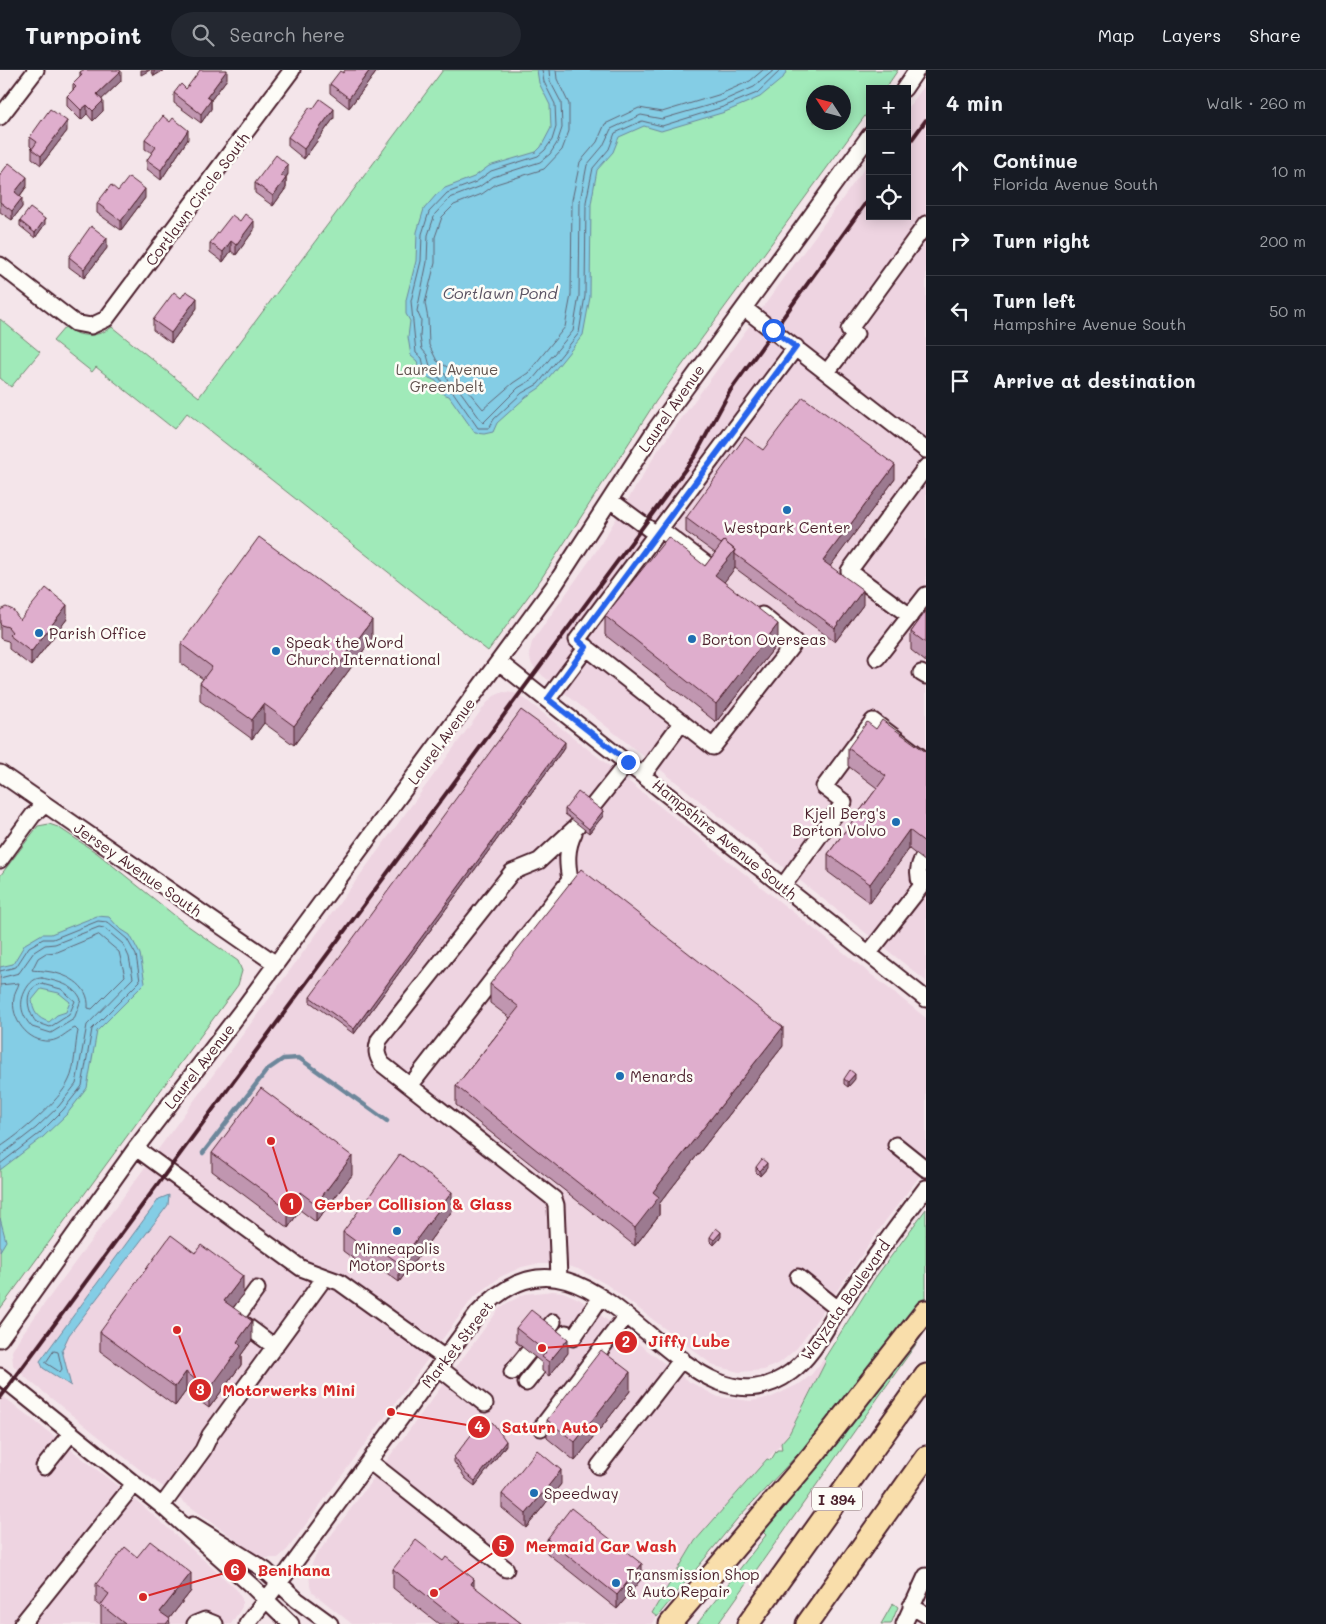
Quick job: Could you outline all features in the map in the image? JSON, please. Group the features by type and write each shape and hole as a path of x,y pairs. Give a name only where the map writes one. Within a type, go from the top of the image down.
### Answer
{"highway":[{"path":"670,1624 814,1455 926,1311"},
{"name":"I 394","path":"748,1624 926,1375"},
{"name":"I 394","path":"807,1624 926,1456"}],"street":[{"path":"0,117 36,70"},
{"name":"Cortlawn Circle South","path":"0,265 75,323 84,325 97,324 114,309 292,70"},
{"path":"907,85 917,70"},
{"name":"Laurel Avenue","path":"0,1338 136,1148 276,964 554,586 655,430 866,140"},
{"path":"827,372 926,224"},
{"path":"744,308 926,450"},
{"path":"752,607 795,642 713,746 578,640 796,347"},
{"path":"910,616 849,571 926,468"},
{"path":"610,500 708,566"},
{"path":"878,658 926,595"},
{"path":"548,699 586,647"},
{"name":"Hampshire Avenue South","path":"499,662 926,999"},
{"path":"783,886 844,802 824,787 873,721 926,761"},
{"path":"643,775 682,722"},
{"path":"592,807 628,762"},
{"name":"Jersey Avenue South","path":"0,774 276,964"},
{"path":"0,860 33,815 45,805"},
{"path":"410,1086 570,880 567,861 569,843 578,825 532,866 521,867 512,872 379,1040 376,1049 382,1064 410,1086 554,1199 556,1206 559,1278"},
{"path":"869,953 924,882 918,878 919,865 926,853"},
{"path":"896,1145 926,1169"},
{"path":"136,1148 301,1268 339,1282 442,1362 484,1404"},
{"name":"Wayzata Boulevard","path":"747,1387 768,1383 792,1372 809,1354 838,1309 926,1188"},
{"path":"162,1506 203,1450 210,1435 325,1277"},
{"name":"Market Street","path":"247,1624 478,1312 503,1290 536,1277 559,1278 576,1282 601,1296 682,1359 715,1381 747,1387"},
{"path":"798,1278 838,1309"},
{"path":"257,1288 236,1318 275,1347"},
{"path":"519,1378 563,1330 601,1296"},
{"path":"540,1428 626,1316"},
{"path":"600,1466 682,1359"},
{"path":"0,1376 162,1506 291,1624"},
{"path":"44,1466 71,1433"},
{"path":"369,1461 506,1569"},
{"path":"22,1624 134,1484"},
{"path":"162,1506 265,1570 330,1624"},
{"path":"904,1624 926,1576"},
{"path":"911,1606 926,1615"},
{"path":"195,1624 205,1620 215,1624"}],"shaded area":[{"path":"926,84 926,981 543,676 532,665 529,654 532,642 597,550 657,452 866,166 866,220 911,220 911,104"},
{"path":"503,692 514,693 525,699 926,1018 926,1168 886,1220 797,1348 781,1362 764,1370 739,1372 714,1366 606,1284 578,1269 561,1264 536,1264 522,1267 500,1277 472,1299 287,1550 278,1558 261,1558 144,1473 26,1378 13,1365 12,1351 20,1337 486,704 494,696"},
{"path":"553,1291 563,1292 579,1299 688,1381 718,1397 751,1401 772,1397 801,1383 811,1375 824,1359 826,1361 789,1435 695,1541 652,1613 657,1617 652,1624 352,1624 312,1592 309,1571 315,1557 499,1309 525,1294"},
{"path":"0,1394 142,1505 236,1589 242,1599 242,1607 231,1624 0,1624"}],"green space":[{"name":"Laurel Avenue Greenbelt","path":"443,70 898,70 888,85 866,85 866,114 656,401 541,579 488,651 187,413 174,429 96,367 92,372 53,341 65,327 82,335 94,335 112,327 199,397"},
{"path":"0,319 40,352 11,387 0,378"},
{"path":"49,824 58,827 97,853 184,923 238,961 242,971 238,985 0,1309 0,876 38,826"},
{"path":"926,1209 926,1302 829,1421 737,1519 657,1617 652,1613 695,1541 767,1459 771,1460 777,1450 782,1450 781,1443 789,1434 826,1361 824,1359 875,1278"},
{"path":"926,1326 926,1330 718,1624 697,1624 766,1535 763,1532"},
{"path":"893,1603 898,1607 891,1624 881,1624"}],"water":[{"name":"Cortlawn Pond","path":"537,70 787,70 783,78 760,97 725,112 661,131 644,126 619,137 613,152 597,170 591,204 590,297 583,335 541,387 526,397 497,423 493,432 475,433 449,396 443,394 436,381 420,374 417,361 411,356 408,337 410,321 406,314 406,300 416,261 417,232 424,209 445,188 474,177 489,166 536,152 541,147 551,128 550,105 539,83"},
{"path":"97,916 109,917 119,928 130,935 140,954 145,983 97,1031 87,1088 67,1114 43,1137 0,1170 0,967 13,964 25,944 42,934 51,934","holes":["41,989 59,993 70,1002 66,1012 57,1015 49,1022 41,1019 33,1008 32,1000"]},
{"path":"169,1195 168,1205 69,1335 62,1350 71,1386 43,1368 40,1361 159,1199"},
{"path":"0,1218 6,1241 0,1251"}],"building":[{"path":"83,70 121,71 97,94 103,101 93,111 87,105 81,110 67,96 76,87 73,84 82,75 80,72"},
{"path":"200,70 227,70 207,97 211,100 201,114 174,93 181,84 186,89"},
{"path":"345,70 370,70 349,98 330,84 340,71 343,73"},
{"path":"320,99 334,109 304,149 288,137 310,107 313,109"},
{"path":"50,109 67,121 41,156 32,149 37,142 30,137"},
{"path":"163,116 170,122 173,118 188,130 161,170 147,160 156,147 145,139"},
{"path":"276,155 288,165 281,175 286,178 273,196 255,183"},
{"path":"9,163 27,177 15,192 22,198 12,211 0,202 0,175"},
{"path":"129,177 145,189 121,221 97,203 111,185 118,191"},
{"path":"30,208 45,219 35,233 20,221"},
{"path":"245,214 254,221 236,245 231,241 223,252 210,243 232,215 240,221"},
{"path":"91,226 107,238 84,269 69,257"},
{"path":"186,291 197,298 171,333 153,320 174,292 181,298"},
{"name":"Westpark Center","path":"803,397 895,465 823,561 863,590 835,628 735,554 735,550 724,541 721,544 686,518 745,437 763,450"},
{"name":"Speak the Word Church International","path":"259,537 372,620 294,726 264,704 252,720 200,683 212,667 181,644"},
{"name":"Borton Overseas","path":"668,537 705,566 724,541 735,550 715,575 778,624 716,704 605,616"},
{"path":"46,588 67,605 31,652 9,635 12,632 8,627 1,625 0,610 6,607 13,610 20,620"},
{"path":"926,611 926,643 911,632"},
{"path":"521,710 565,742 354,1029 310,997"},
{"name":"Kjell Berg's Borton Volvo","path":"882,720 926,752 926,843 909,830 870,884 828,854 886,776 848,748 867,722 876,729"},
{"path":"578,792 603,811 589,829 565,809"},
{"name":"Menards","path":"581,869 783,1027 653,1192 659,1197 635,1228 456,1086 519,1007 490,984"},
{"path":"850,1070 855,1074 848,1082 844,1079"},
{"path":"261,1088 352,1156 316,1204 300,1192 288,1209 212,1153"},
{"name":"Minneapolis Motor Sports","path":"400,1154 452,1192 399,1263 373,1245 362,1246 343,1232"},
{"path":"762,1159 767,1163 760,1171 756,1167"},
{"path":"716,1228 721,1232 714,1240 710,1237"},
{"path":"171,1235 195,1253 201,1245 243,1276 224,1301 252,1321 237,1342 241,1346 209,1390 186,1372 175,1387 100,1332"},
{"path":"531,1310 568,1339 549,1362 542,1357 546,1352 516,1328"},
{"path":"601,1350 630,1372 575,1442 547,1420"},
{"path":"485,1417 493,1423 506,1441 475,1481 466,1474 454,1457"},
{"path":"537,1450 561,1470 526,1514 502,1494"},
{"path":"571,1508 642,1564 617,1595 547,1539"},
{"path":"416,1540 443,1561 446,1557 474,1579 471,1584 522,1624 458,1624 460,1622 393,1569"},
{"path":"150,1541 191,1573 160,1612 170,1619 166,1624 125,1624 101,1605 109,1594 96,1584 125,1547 137,1557"}],"waterway":[{"path":"203,1153 267,1070 283,1059 299,1058 387,1121"}],"railway":[{"path":"911,141 926,120"},
{"path":"0,1398 695,456 730,391 866,203"}],"place":[{"name":"Westpark Center","path":"787,510"},
{"name":"Parish Office","path":"39,633"},
{"name":"Borton Overseas","path":"692,639"},
{"name":"Speak the Word Church International","path":"276,651"},
{"name":"Kjell Berg's Borton Volvo","path":"896,822"},
{"name":"Menards","path":"620,1076"},
{"name":"Gerber Collision & Glass","path":"271,1141"},
{"name":"Minneapolis Motor Sports","path":"397,1231"},
{"name":"Motorwerks Mini","path":"177,1330"},
{"name":"Jiffy Lube","path":"542,1348"},
{"name":"Saturn Auto","path":"391,1412"},
{"name":"Speedway","path":"534,1493"},
{"name":"Transmission Shop & Auto Repair","path":"616,1583"},
{"name":"Mermaid Car Wash","path":"434,1593"},
{"name":"Benihana","path":"143,1597"}],"route":[{"path":"628,762 548,699 586,647 578,640 796,347 773,330"}]}
